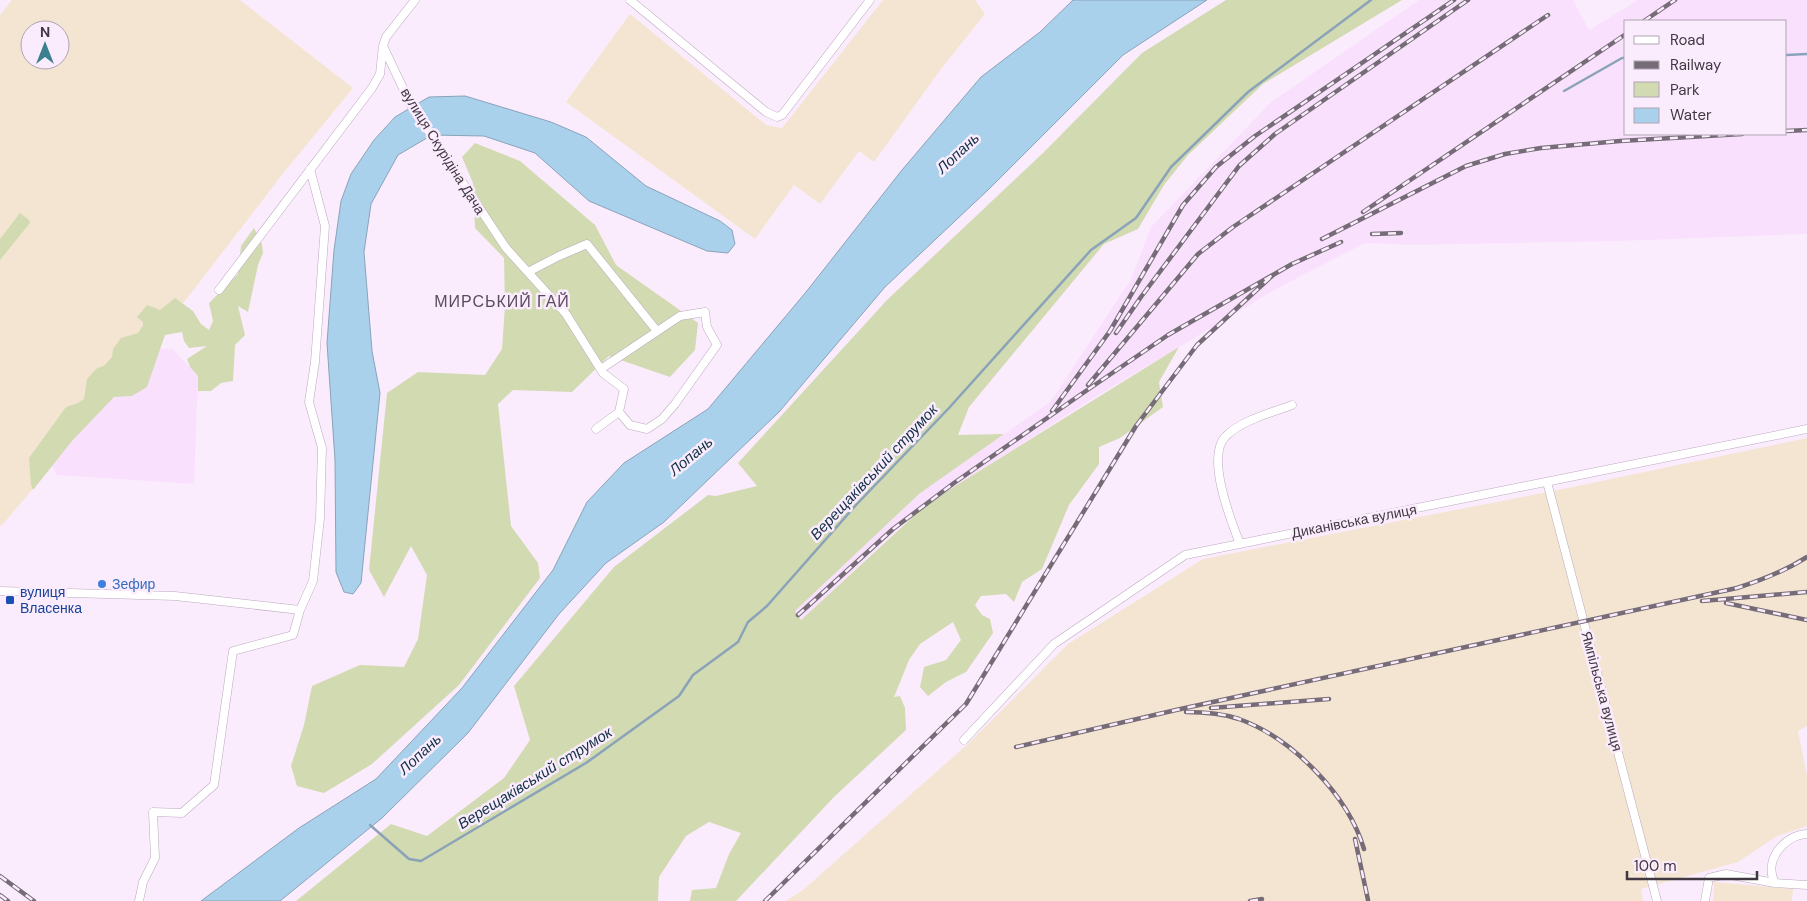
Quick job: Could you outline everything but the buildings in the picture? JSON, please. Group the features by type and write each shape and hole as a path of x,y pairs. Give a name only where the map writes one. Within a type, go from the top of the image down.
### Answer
{"street":[{"path":"219,290 372,88 380,74 383,46 386,37 415,0"},
{"path":"630,0 766,112 777,117 782,115 870,0"},
{"name":"вулиця Скурідіна Дача","path":"383,46 411,105 506,248 566,314 601,369 624,389 619,412"},
{"path":"139,901 143,882 155,858 153,812 182,813 214,785 233,651 292,635 300,610 314,581 322,448 309,402 315,362 325,226 310,169"},
{"path":"528,272 586,244 657,330"},
{"path":"596,429 619,412 630,425 647,429 662,419 717,345 707,328 705,312 680,316 601,369"},
{"path":"1240,544 1228,510 1219,471 1218,452 1224,438 1237,427 1292,404"},
{"name":"Диканівська вулиця","path":"964,740 1054,644 1185,555 1807,429"},
{"name":"Ямпільська вулиця","path":"1547,482 1657,901"},
{"path":"0,591 174,596 300,610"},
{"path":"1775,883 1770,875 1771,860 1784,844 1797,834 1807,834"},
{"path":"1705,901 1709,878 1726,874 1775,883 1807,885"}],"shaded area":[{"path":"12,0 240,0 353,88 52,466 0,526 0,15"},
{"path":"883,0 975,0 985,14 941,69 874,162 859,151 820,204 794,185 755,239 566,102 630,14 766,125 782,128"},
{"path":"1419,0 1573,0 1589,30 1638,0 1807,0 1807,234 1620,241 1411,245 1365,243 1278,288 1097,396 917,511 801,620 795,611 919,494 1051,401 1131,279 1151,227 1271,102"},
{"path":"147,348 173,349 198,376 194,484 57,475 52,466"},
{"path":"1807,438 1807,726 1798,731 1807,776 1807,826 1777,836 1738,862 1641,889 1643,901 786,901 803,890 970,742 1068,644 1203,559 1558,490"},
{"path":"1714,882 1793,889 1792,901 1713,901"}],"green space":[{"path":"1226,0 1402,0 1263,84 1188,155 1164,185 1138,229 1104,244 969,407 958,435 1004,434 919,494 795,611 801,620 928,503 1179,347 1159,382 1163,407 1120,438 1099,447 1099,464 1069,505 1042,569 1022,582 1014,602 1006,594 981,596 975,605 982,615 990,619 993,633 966,672 946,682 928,696 920,687 924,667 946,660 961,640 953,622 920,644 909,660 894,697 900,696 905,708 906,730 834,797 736,901 690,901 692,890 716,888 729,854 741,833 709,822 686,836 659,877 658,901 296,901 391,824 427,836 504,778 530,740 514,686 614,567 708,495 716,496 757,486 738,463 887,300 1044,152 1142,53"},
{"path":"475,143 520,161 595,225 616,265 698,323 695,350 670,377 609,356 572,392 513,390 498,404 511,526 538,563 540,578 459,685 372,764 324,793 297,786 291,766 304,725 312,686 360,665 404,667 418,639 427,575 411,546 384,597 369,570 387,393 418,372 485,375 502,349 505,306 504,258 475,228 473,183 462,157"},
{"path":"20,213 30,223 0,260 0,239"},
{"path":"254,228 262,244 263,253 258,265 248,312 238,306 245,335 235,345 233,381 221,383 211,391 198,391 198,376 190,367 187,359 207,346 189,348 184,341 182,332 165,335 147,387 132,396 114,397 72,441 33,490 29,458 66,407 84,399 87,379 96,369 105,365 112,357 113,349 121,338 138,333 143,326 143,322 137,317 147,305 160,310 175,298 193,311 201,324 209,330 213,321 209,303 238,274 241,246"}],"water":[{"name":"Лопань","path":"1073,0 1207,0 1123,55 989,189 885,287 779,412 664,522 606,563 559,614 468,733 382,818 280,901 201,901 299,828 376,779 462,688 553,570 587,502 624,463 708,409 806,292 902,170 981,77 1040,32"},
{"path":"465,96 551,122 586,137 646,186 720,221 732,230 735,244 728,253 707,251 589,201 535,153 484,136 432,135 398,155 371,204 364,252 372,351 380,393 361,583 353,594 344,592 336,572 335,460 327,343 334,250 341,201 351,174 374,140 395,117 429,97"}],"waterway":[{"name":"Верещаківський струмок","path":"370,825 409,859 421,861 586,763 679,696 693,675 738,642 748,622 767,606 856,505 949,408 1091,250 1136,218 1171,167 1248,92 1371,0"},
{"path":"1787,55 1807,54"},
{"path":"1564,91 1624,58"}],"railway":[{"path":"1052,411 1110,331 1183,205 1216,167 1255,136 1454,0"},
{"path":"1116,333 1239,166 1275,134 1468,0"},
{"path":"1645,20 1675,0"},
{"path":"1088,385 1198,254 1233,227 1548,15"},
{"path":"1363,212 1624,35"},
{"path":"1787,131 1807,130"},
{"path":"1322,239 1466,166 1505,154 1541,148 1620,141 1725,135"},
{"path":"1372,234 1401,233"},
{"path":"798,615 893,529 954,483 1080,395 1168,335 1292,264 1341,242"},
{"path":"765,901 966,704 1136,426 1197,345 1273,275"},
{"path":"1016,747 1176,710 1737,588 1773,575 1807,557"},
{"path":"1702,601 1807,592"},
{"path":"1726,603 1807,620"},
{"path":"1211,708 1329,699"},
{"path":"1186,712 1212,713 1239,719 1259,728 1298,754 1331,789 1345,809 1364,849"},
{"path":"1355,839 1368,900"},
{"path":"0,876 34,901"},
{"path":"0,895 8,901"},
{"path":"1250,901 1262,899"}],"place":[{"name":"Зефир","path":"102,584"},
{"name":"вулиця Власенка","path":"10,600"}],"district":[{"name":"МИРСЬКИЙ ГАЙ","path":"502,301"}]}
